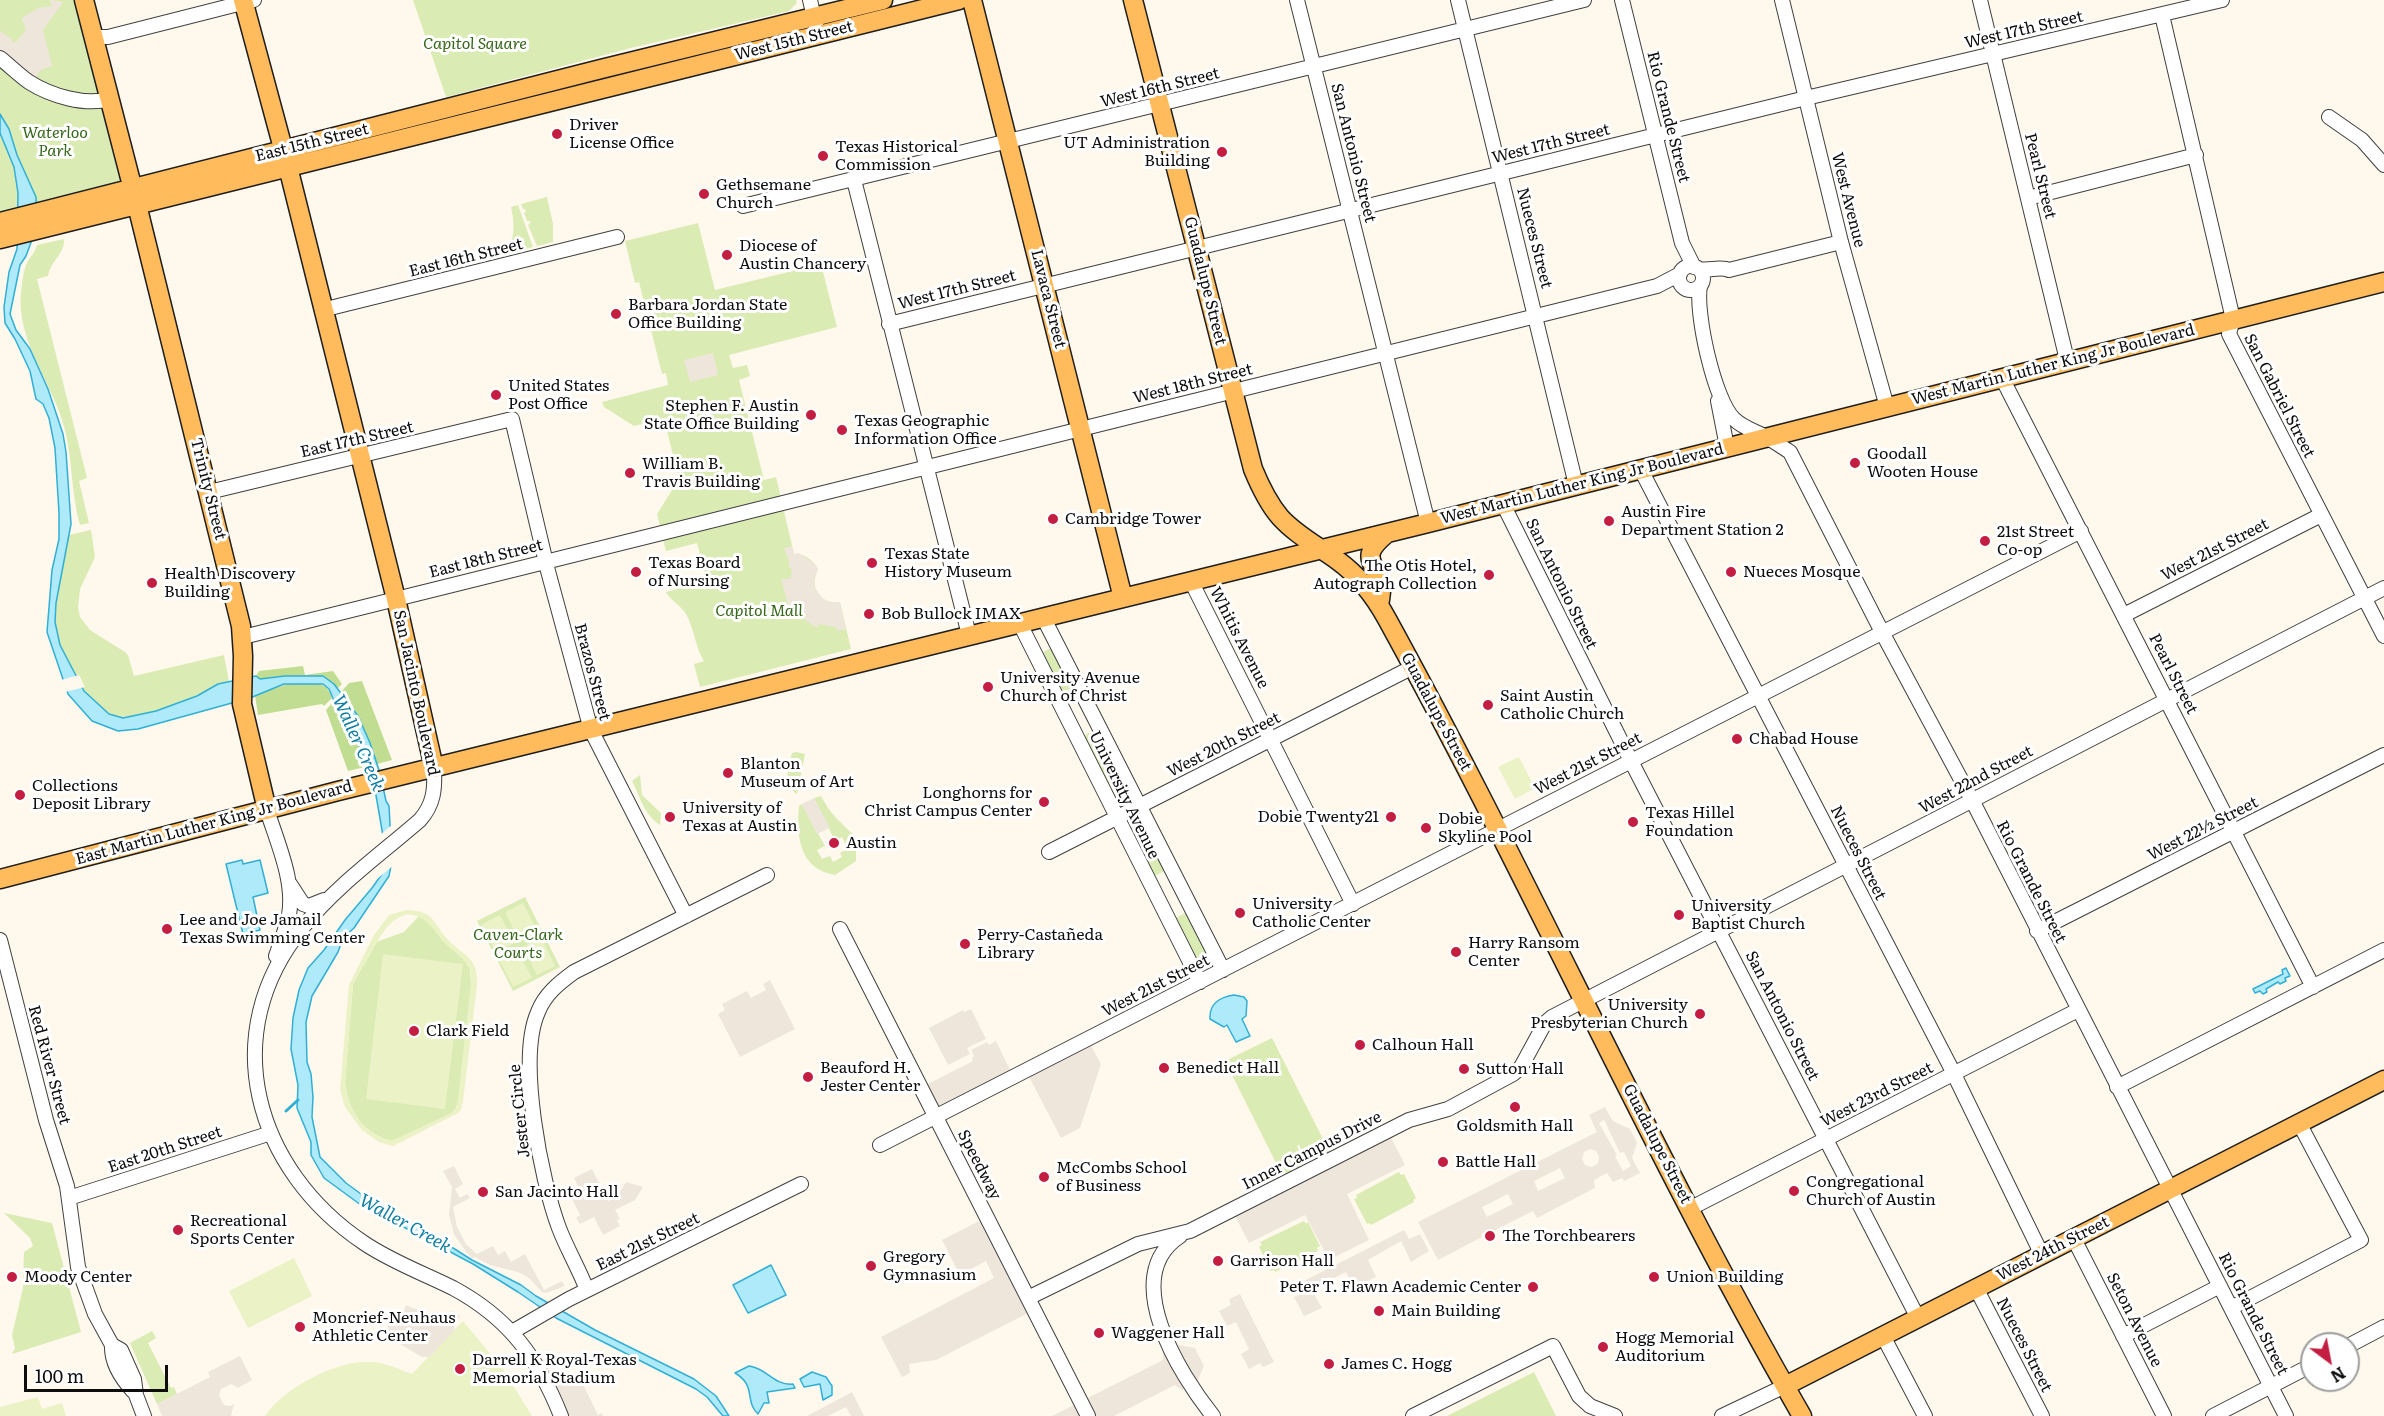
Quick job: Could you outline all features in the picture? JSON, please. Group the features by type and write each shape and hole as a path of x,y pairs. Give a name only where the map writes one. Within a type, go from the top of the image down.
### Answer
{"main road":[{"name":"Trinity Street","path":"84,0 209,492 243,637 241,698 267,810"},
{"name":"West 15th Street","path":"625,63 883,0"},
{"name":"West 15th Street","path":"630,82 814,17 959,0"},
{"name":"Lavaca Street","path":"972,0 1123,598"},
{"name":"Guadalupe Street","path":"1134,0 1253,469 1262,489 1282,519 1360,580 1379,605 1690,1208 1802,1416"},
{"name":"San Jacinto Boulevard","path":"247,1 322,310 396,598 434,768"},
{"name":"East 15th Street","path":"0,230 437,120 625,63"},
{"name":"East 15th Street","path":"437,120 630,82"},
{"name":"West Martin Luther King Jr Boulevard","path":"778,682 1428,523 2067,360 2384,282"},
{"path":"1379,605 1381,590 1371,560 1371,550 1373,545 1387,533"},
{"name":"East Martin Luther King Jr Boulevard","path":"0,879 338,791 778,682"},
{"name":"West 24th Street","path":"1785,1386 2384,1080"}],"street":[{"name":"San Antonio Street","path":"1297,0 1428,523"},
{"name":"Nueces Street","path":"1458,0 1576,485"},
{"name":"West 16th Street","path":"743,206 1584,0"},
{"name":"Rio Grande Street","path":"1622,0 1682,243 1687,276 1699,311 1718,390 1725,408 1743,426 1790,452 1883,634 1972,800 2286,1416"},
{"name":"West Avenue","path":"1782,0 1841,242 1887,407"},
{"name":"Pearl Street","path":"1980,0 2067,360"},
{"name":"West 17th Street","path":"889,324 1806,98 2222,0"},
{"path":"94,37 108,37 247,1"},
{"name":"San Gabriel Street","path":"2162,15 2234,319 2229,334 2384,636"},
{"path":"0,58 29,82 46,91 86,101 99,102 110,99"},
{"path":"625,63 630,82"},
{"path":"2329,117 2362,140 2384,165"},
{"path":"2028,198 2196,155"},
{"path":"854,180 969,635"},
{"name":"East 16th Street","path":"322,310 617,237"},
{"name":"West 18th Street","path":"1687,276 1695,290 1729,270 1841,242"},
{"name":"West 18th Street","path":"737,514 1657,286 1687,276 1725,268 1729,270"},
{"name":"Rio Grande Street","path":"1699,311 1701,285"},
{"name":"Pearl Street","path":"2002,378 2313,987"},
{"name":"Rio Grande Street","path":"1718,390 1719,411 1727,447"},
{"name":"East 17th Street","path":"209,492 512,419"},
{"name":"Brazos Street","path":"512,419 591,730 686,916"},
{"name":"Nueces Street","path":"1640,468 1847,866 2043,1255"},
{"name":"San Antonio Street","path":"1503,504 1630,761 1918,1318"},
{"name":"East 18th Street","path":"243,637 737,514"},
{"name":"West 21st Street","path":"2124,615 2321,515"},
{"name":"West 21st Street","path":"937,1117 2081,531"},
{"name":"Whitis Avenue","path":"1191,581 1353,904"},
{"name":"West 22nd Street","path":"1583,1000 2384,588"},
{"name":"University Avenue","path":"1043,617 1223,970"},
{"name":"University Avenue","path":"1019,622 1200,982"},
{"name":"West 20th Street","path":"1049,852 1413,667"},
{"path":"1063,709 1085,698"},
{"path":"1076,733 1097,722"},
{"name":"West 22½ Street","path":"2037,931 2384,755"},
{"name":"San Jacinto Boulevard","path":"434,768 435,791 429,811 319,909 302,928 268,981 257,1028 255,1067 262,1107 270,1133 284,1162 300,1186 317,1204 345,1230 398,1264 466,1296 497,1318 512,1332 540,1369 561,1416"},
{"name":"Trinity Street","path":"267,810 288,880 290,896 289,914 268,981"},
{"name":"Jester Circle","path":"587,1290 560,1230 544,1180 530,1072 531,1039 537,1014 551,991 574,972 767,875"},
{"path":"288,880 303,904 309,906 336,893"},
{"name":"Speedway","path":"840,929 1088,1416"},
{"name":"Red River Street","path":"0,940 46,1120 69,1198 78,1267 95,1314 112,1345 112,1355 125,1382 136,1395 144,1416"},
{"path":"2117,1087 2384,950"},
{"name":"Inner Campus Drive","path":"1028,1298 1138,1245 1190,1231 1408,1120 1448,1108 1513,1074 1521,1067 1545,1023 1583,1000"},
{"name":"West 23rd Street","path":"1690,1208 2078,1010"},
{"path":"880,1145 937,1117"},
{"path":"2231,1308 2361,1240 2300,1123"},
{"name":"East 20th Street","path":"69,1198 270,1133"},
{"name":"East 21st Street","path":"512,1332 587,1290 801,1185"},
{"path":"1190,1231 1169,1244 1158,1259 1153,1279 1154,1297 1161,1323 1179,1367 1213,1416"},
{"name":"Seton Avenue","path":"2074,1239 2164,1416"},
{"path":"2124,1336 2220,1286"},
{"name":"Nueces Street","path":"1976,1288 2042,1416"},
{"path":"2360,1340 2384,1327"},
{"path":"1884,1336 1925,1416"},
{"path":"1413,1416 1432,1412 1553,1346 1579,1396 1590,1406 1615,1416"},
{"path":"2213,1416 2300,1371"},
{"name":"West 24th Street","path":"1722,1416 1785,1386"}],"green space":[{"name":"Waterloo Park","path":"0,0 75,0 120,178 118,184 0,215"},
{"name":"Capitol Square","path":"413,0 796,0 797,3 789,11 631,48 446,97"},
{"path":"547,197 553,224 553,242 537,246 528,225 530,221 527,221 525,209 521,204"},
{"path":"518,205 533,247 512,252 507,250 513,235 511,207"},
{"name":"Capitol Mall","path":"698,223 715,290 821,264 837,327 729,355 733,368 747,365 750,376 739,380 764,480 776,477 794,554 805,556 818,569 815,588 821,597 840,602 851,649 700,687 694,664 704,661 692,627 683,610 666,592 707,581 697,543 666,551 657,514 679,479 664,419 634,426 604,407 602,402 668,385 666,373 662,374 639,282 635,283 625,241"},
{"path":"64,239 62,249 48,276 37,279 87,478 79,481 89,523 80,525 65,430 53,396 30,346 21,311 24,271 37,245"},
{"path":"91,530 95,557 80,589 78,607 80,617 90,630 128,655 134,676 224,655 229,682 171,706 126,717 113,715 88,696 62,649 57,634 55,610 59,578 69,535"},
{"path":"1053,647 1075,692 1074,699 1066,702 1039,654"},
{"path":"303,666 305,675 333,671 342,684 338,688 323,676 285,676 260,679 256,676 259,671"},
{"path":"362,681 392,760 377,764 358,716 341,692 349,683"},
{"path":"291,683 321,684 329,691 332,698 324,706 322,704 258,715 255,695"},
{"path":"333,702 351,727 369,766 348,771 326,710"},
{"path":"1088,733 1095,733 1124,789 1121,798 1115,799 1084,737"},
{"path":"792,753 805,754 797,794 788,781"},
{"path":"1519,757 1535,788 1515,799 1498,767"},
{"path":"640,775 642,795 661,813 660,825 646,811 632,781"},
{"path":"821,796 832,813 856,837 856,861 835,875 823,872 807,859 798,829 799,806 802,804 825,846 817,850 822,859 830,856 833,862 842,857 840,853 848,849 842,837 835,841 814,798"},
{"path":"1145,829 1166,870 1153,877 1131,835"},
{"name":"Caven-Clark Courts","path":"525,897 560,967 513,991 477,921"},
{"path":"523,903 538,932 519,941 505,912"},
{"path":"407,910 429,916 449,941 470,959 477,976 460,1112 393,1146 379,1142 362,1130 345,1107 340,1090 349,985 374,935 389,915","holes":["408,914 427,922 464,960 470,971 471,986 457,1107 450,1114 392,1141 382,1138 365,1127 354,1111 347,1092 345,1082 353,984 389,925"]},
{"path":"1187,912 1209,954 1196,961 1174,919"},
{"path":"500,915 514,943 496,953 482,924"},
{"path":"419,916 427,920 444,942 462,957 470,969 471,986 458,1102 454,1112 392,1141 382,1138 365,1127 354,1111 347,1092 345,1082 353,984 376,942 404,932"},
{"path":"541,937 555,966 537,975 523,947"},
{"path":"517,949 532,978 513,987 499,959"},
{"name":"Clark Field","path":"383,954 463,964 445,1109 366,1099"},
{"path":"1272,1038 1329,1151 1310,1161 1306,1153 1303,1153 1299,1145 1297,1146 1302,1165 1282,1175 1225,1061"},
{"path":"1399,1172 1401,1175 1404,1174 1416,1198 1414,1202 1371,1225 1367,1224 1354,1199 1357,1198 1356,1195"},
{"path":"4,1213 52,1223 81,1332 12,1354 15,1348 12,1335 23,1288 24,1252 33,1246 30,1238"},
{"path":"1304,1221 1306,1224 1308,1222 1320,1246 1317,1248 1318,1251 1275,1272 1271,1271 1259,1247 1262,1245 1260,1242"},
{"path":"294,1258 312,1296 248,1328 229,1291"},
{"name":"Darrell K Royal-Texas Memorial Stadium","path":"463,1321 503,1369 532,1416 265,1416 273,1406 295,1388 322,1373 349,1364 375,1362 412,1374"},
{"path":"152,1331 156,1338 148,1343 171,1388 174,1387 177,1394 157,1404 130,1343"},
{"path":"1534,1372 1556,1416 1447,1416"},
{"path":"38,1397 42,1409 62,1403 66,1416 0,1416 0,1407"}],"shaded area":[{"path":"50,0 63,2 43,30 52,66 40,70 35,79 0,58 0,31 12,39 12,43 17,41 26,30 22,18 38,8 52,6"},
{"path":"713,353 718,375 690,382 684,360"},
{"path":"792,546 794,554 799,553 816,565 818,569 814,581 815,588 823,599 829,602 840,602 846,629 837,631 836,627 819,624 817,628 804,619 807,615 797,604 789,608 781,579 790,579 792,569 789,568 784,548"},
{"path":"814,798 830,828 817,834 802,804"},
{"path":"770,980 795,1029 740,1057 718,1014 725,1010 722,1004 747,991 751,998 766,990 763,984"},
{"path":"971,1009 986,1039 967,1048 970,1054 948,1065 929,1028 963,1010 964,1012"},
{"path":"1088,1040 1101,1064 1080,1128 1061,1138 1026,1071"},
{"path":"996,1041 1014,1078 937,1117 922,1087 973,1061 974,1056 971,1050 987,1042 989,1045"},
{"path":"1605,1107 1613,1121 1630,1129 1637,1143 1632,1158 1640,1173 1624,1181 1622,1178 1613,1182 1607,1173 1594,1180 1595,1188 1537,1218 1533,1211 1493,1231 1491,1229 1481,1234 1482,1237 1438,1260 1418,1222 1597,1132 1589,1115","holes":["1604,1120 1620,1153 1624,1152 1631,1166 1623,1171 1599,1123","1590,1149 1596,1151 1599,1157 1598,1163 1592,1167 1585,1165 1582,1159 1584,1152","1560,1168 1565,1178 1538,1191 1534,1181","1508,1194 1513,1204 1487,1217 1482,1207"]},
{"path":"1391,1137 1405,1165 1347,1194 1369,1240 1329,1260 1305,1215 1249,1243 1235,1216"},
{"path":"454,1166 463,1184 455,1189 460,1198 467,1194 470,1198 453,1207 457,1227 466,1244 477,1254 493,1246 498,1255 505,1251 511,1262 525,1254 544,1290 562,1281 565,1286 546,1293 542,1292 521,1273 490,1265 475,1257 472,1258 466,1252 454,1234 449,1215 452,1187 443,1171"},
{"path":"592,1169 608,1201 617,1197 626,1182 643,1187 635,1200 615,1210 620,1219 617,1220 620,1226 603,1235 594,1217 580,1224 576,1218 580,1215 570,1195 580,1190 574,1178"},
{"path":"987,1217 1034,1310 936,1360 909,1364 910,1373 902,1377 881,1337 994,1278 986,1261 960,1275 942,1240"},
{"path":"1404,1230 1409,1239 1420,1234 1429,1251 1411,1262 1401,1241 1368,1260 1376,1277 1354,1288 1346,1272 1310,1287 1322,1308 1304,1316 1294,1297 1305,1292 1300,1283"},
{"path":"1240,1294 1274,1362 1263,1367 1260,1363 1249,1369 1241,1354 1249,1349 1236,1322 1227,1326 1219,1311 1231,1305 1229,1299"},
{"path":"406,1305 444,1321 451,1311 460,1316 454,1331 429,1357 422,1357 381,1333 380,1330 401,1320"},
{"path":"1178,1345 1195,1348 1204,1366 1197,1382 1182,1390 1175,1385 1114,1416 1052,1416 1163,1360 1163,1352"},
{"path":"240,1356 252,1380 238,1388 231,1384 221,1389 219,1395 224,1405 234,1404 231,1416 162,1416 157,1404 210,1377 208,1372"},
{"path":"578,1374 598,1415 602,1413 603,1416 561,1416 550,1388"},
{"path":"852,1392 864,1416 851,1416 846,1407 828,1416 807,1416"}],"water":[{"name":"Waller Creek","path":"0,114 9,129 17,155 36,197 37,218 33,237 20,265 10,314 16,330 30,349 48,389 63,434 71,524 56,603 55,622 60,645 84,691 109,714 123,718 156,711 197,696 218,684 256,676 260,679 285,676 323,676 334,684 358,716 380,773 389,806 392,860 389,876 354,928 343,938 338,952 312,996 306,1022 307,1062 311,1074 313,1097 312,1117 320,1157 346,1183 361,1194 374,1199 387,1210 420,1227 472,1260 521,1285 595,1330 694,1379 716,1396 729,1416 723,1416 707,1397 696,1389 556,1318 473,1264 365,1208 324,1178 311,1155 311,1142 297,1108 298,1085 291,1049 293,1018 299,990 308,968 372,888 382,874 387,859 373,778 351,727 337,708 329,689 323,684 284,684 250,698 138,729 118,731 92,721 68,694 47,632 52,570 59,539 55,448 49,418 43,404 36,399 30,371 5,323 4,307 9,272 17,249 18,193 14,167 0,133"},
{"path":"242,860 243,864 260,860 268,893 253,897 260,930 243,934 226,864"},
{"path":"2286,968 2290,976 2285,978 2286,981 2280,984 2278,982 2266,989 2267,992 2263,994 2260,991 2255,993 2253,989 2283,974 2282,970"},
{"path":"1234,995 1244,997 1247,1001 1246,1016 1242,1019 1250,1036 1236,1042 1227,1025 1224,1027 1210,1019 1211,1009 1216,1002"},
{"path":"771,1265 786,1295 748,1313 733,1285"},
{"path":"749,1366 761,1370 775,1380 793,1384 795,1388 767,1392 769,1403 764,1403 758,1414 752,1404 746,1383 735,1373"},
{"path":"812,1372 826,1377 832,1386 832,1395 823,1400 820,1384 804,1387 800,1379"}],"pier":[{"path":"79,675 85,687 65,692 61,680"},
{"path":"392,825 394,865 377,879 376,876 384,858 380,835"}],"waterway":[{"path":"286,1111 298,1100"}],"place":[{"name":"Driver License Office","path":"557,134"},
{"name":"UT Administration Building","path":"1222,152"},
{"name":"Texas Historical Commission","path":"823,156"},
{"name":"Gethsemane Church","path":"704,194"},
{"name":"Diocese of Austin Chancery","path":"727,255"},
{"name":"Barbara Jordan State Office Building","path":"616,314"},
{"name":"United States Post Office","path":"496,395"},
{"name":"Stephen F. Austin State Office Building","path":"811,415"},
{"name":"Texas Geographic Information Office","path":"842,430"},
{"name":"Goodall Wooten House","path":"1855,463"},
{"name":"William B. Travis Building","path":"630,473"},
{"name":"Cambridge Tower","path":"1053,519"},
{"name":"Austin Fire Department Station 2","path":"1609,521"},
{"name":"21st Street Co-op","path":"1985,541"},
{"name":"Texas State History Museum","path":"872,563"},
{"name":"Texas Board of Nursing","path":"636,572"},
{"name":"Nueces Mosque","path":"1731,572"},
{"name":"The Otis Hotel, Autograph Collection","path":"1489,575"},
{"name":"Health Discovery Building","path":"152,583"},
{"name":"Bob Bullock IMAX","path":"869,614"},
{"name":"University Avenue Church of Christ","path":"988,687"},
{"name":"Saint Austin Catholic Church","path":"1488,705"},
{"name":"Chabad House","path":"1737,739"},
{"name":"Blanton Museum of Art","path":"728,773"},
{"name":"Collections Deposit Library","path":"20,795"},
{"name":"Longhorns for Christ Campus Center","path":"1044,802"},
{"name":"University of Texas at Austin","path":"670,817"},
{"name":"Dobie Twenty21","path":"1391,817"},
{"name":"Texas Hillel Foundation","path":"1633,822"},
{"name":"Dobie Skyline Pool","path":"1426,828"},
{"name":"Austin","path":"834,843"},
{"name":"University Catholic Center","path":"1240,913"},
{"name":"University Baptist Church","path":"1679,915"},
{"name":"Lee and Joe Jamail Texas Swimming Center","path":"167,929"},
{"name":"Perry-Castañeda Library","path":"965,944"},
{"name":"Harry Ransom Center","path":"1456,952"},
{"name":"University Presbyterian Church","path":"1700,1014"},
{"name":"Clark Field","path":"414,1031"},
{"name":"Calhoun Hall","path":"1360,1045"},
{"name":"Benedict Hall","path":"1164,1068"},
{"name":"Sutton Hall","path":"1464,1069"},
{"name":"Beauford H. Jester Center","path":"808,1077"},
{"name":"Goldsmith Hall","path":"1515,1107"},
{"name":"Battle Hall","path":"1443,1162"},
{"name":"McCombs School of Business","path":"1044,1177"},
{"name":"Congregational Church of Austin","path":"1794,1191"},
{"name":"San Jacinto Hall","path":"483,1192"},
{"name":"Recreational Sports Center","path":"178,1230"},
{"name":"The Torchbearers","path":"1490,1236"},
{"name":"Garrison Hall","path":"1218,1261"},
{"name":"Gregory Gymnasium","path":"871,1266"},
{"name":"Moody Center","path":"12,1277"},
{"name":"Union Building","path":"1654,1277"},
{"name":"Peter T. Flawn Academic Center","path":"1533,1287"},
{"name":"Main Building","path":"1379,1311"},
{"name":"Moncrief-Neuhaus Athletic Center","path":"300,1327"},
{"name":"Waggener Hall","path":"1099,1333"},
{"name":"Hogg Memorial Auditorium","path":"1603,1347"},
{"name":"James C. Hogg","path":"1329,1364"},
{"name":"Darrell K Royal-Texas Memorial Stadium","path":"460,1369"}]}
